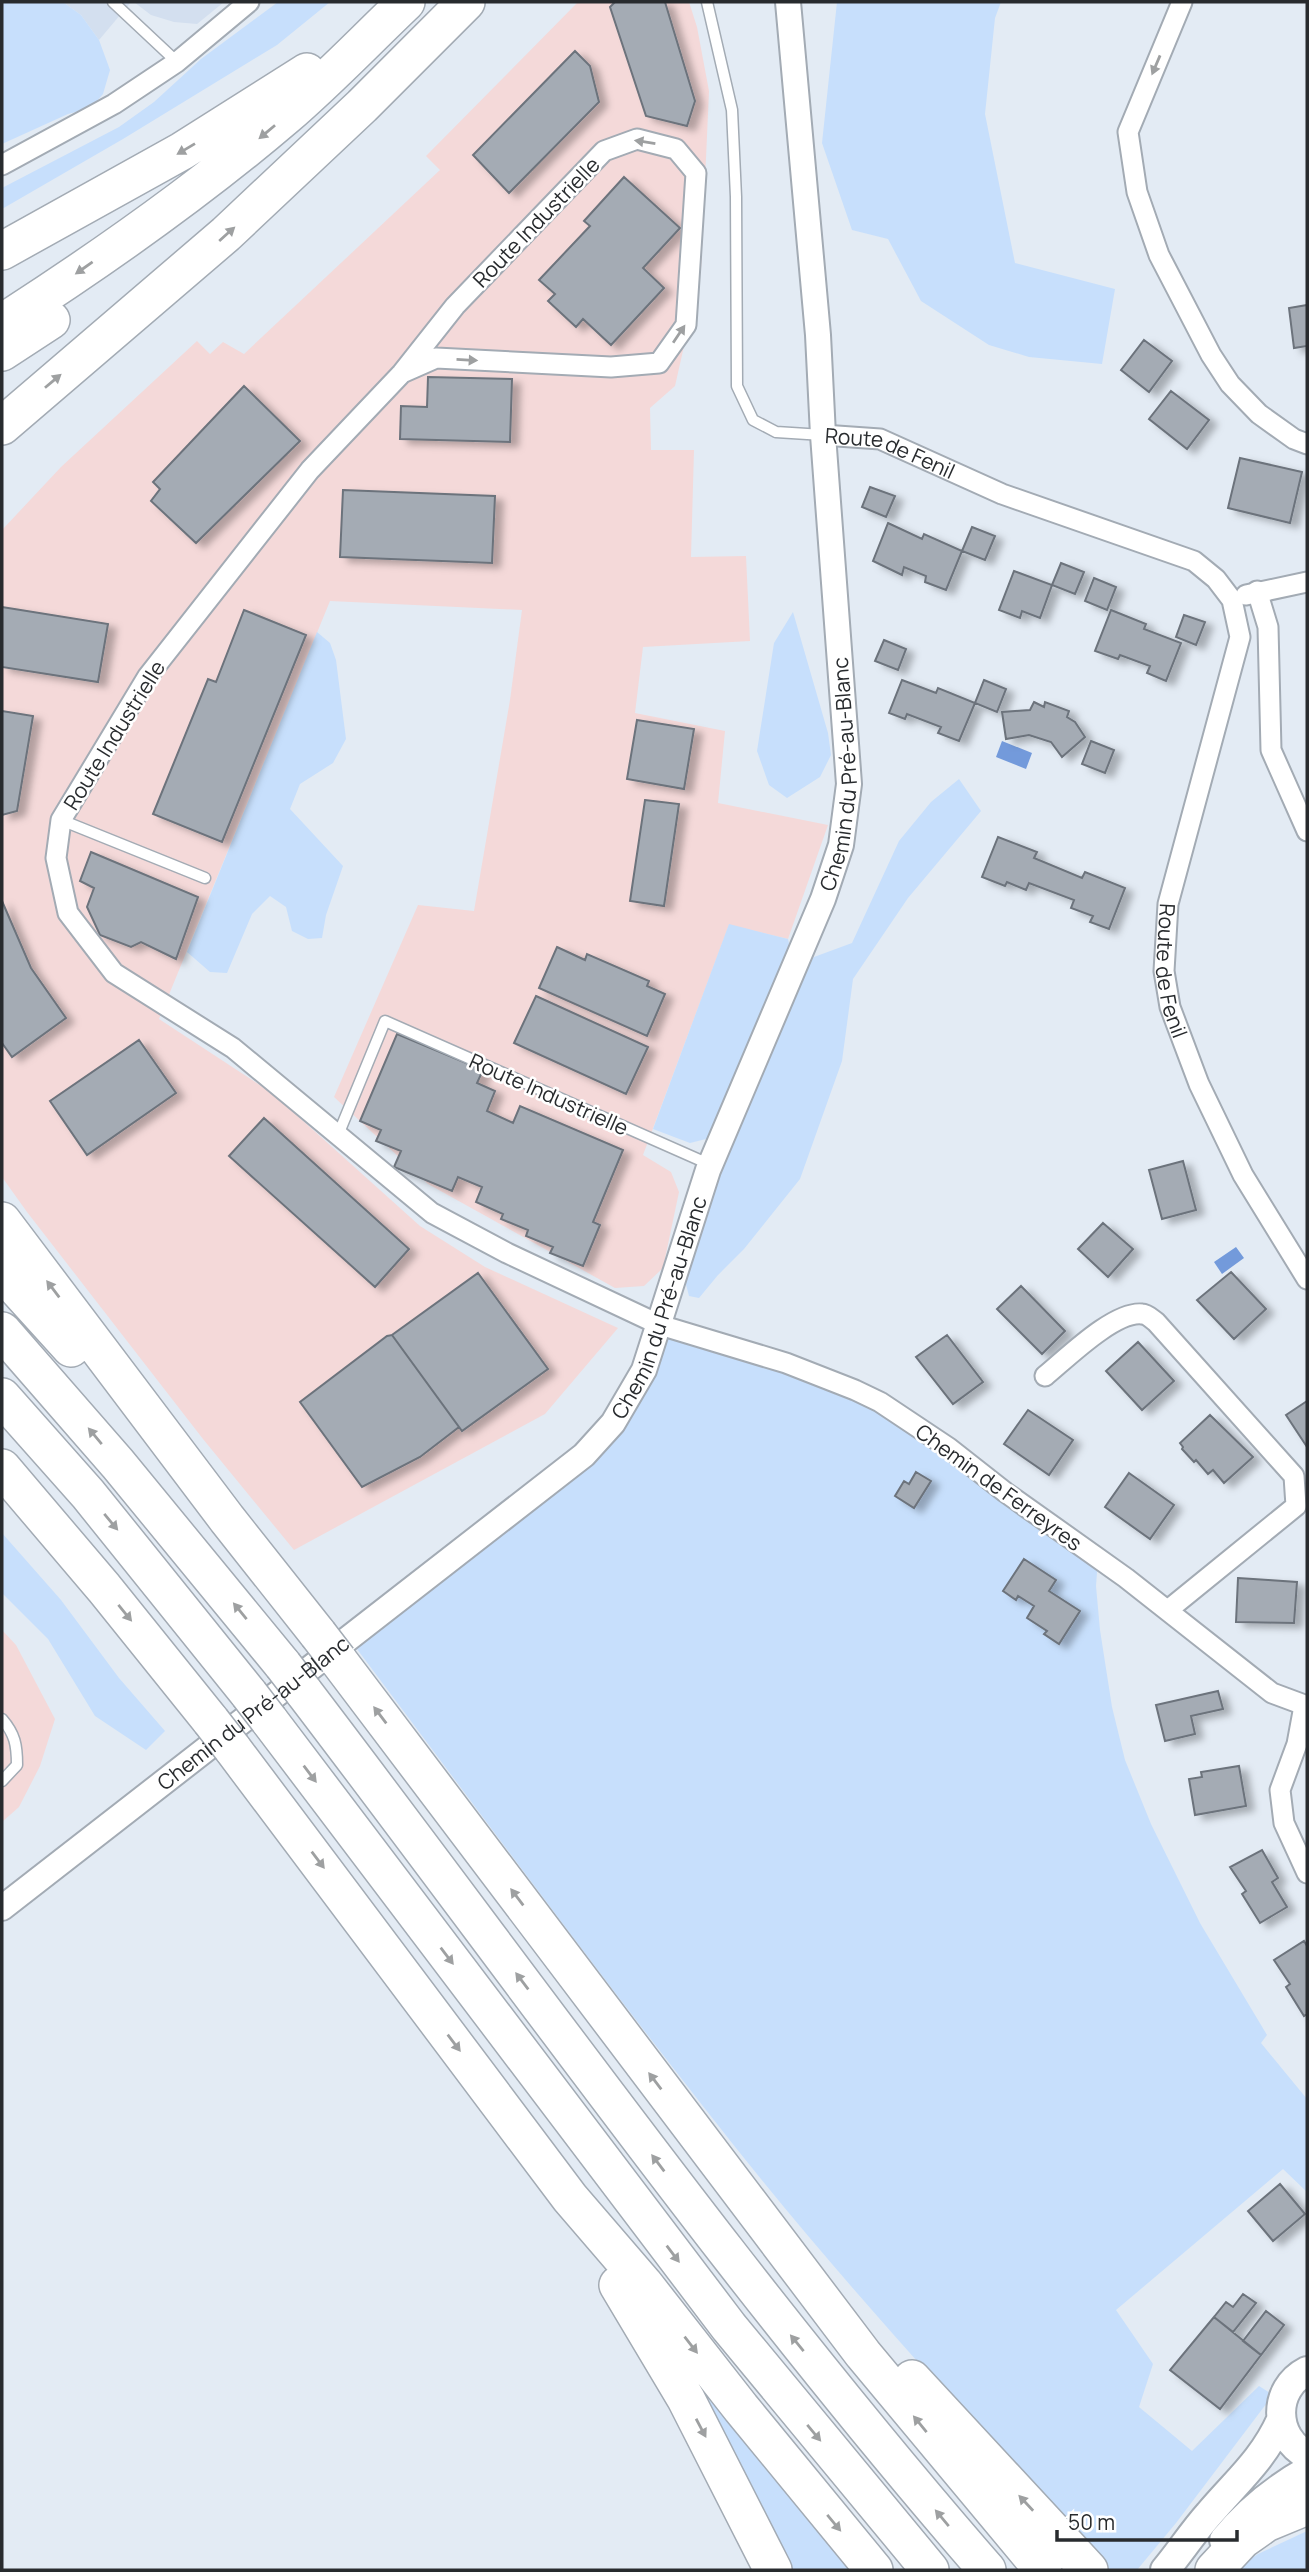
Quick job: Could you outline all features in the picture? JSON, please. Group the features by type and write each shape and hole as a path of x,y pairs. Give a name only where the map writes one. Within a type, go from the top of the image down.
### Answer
{"highway":[{"path":"2,251 126,184 224,126 405,2"},
{"path":"2,323 156,218 247,149 288,114 405,2"},
{"path":"2,426 226,234 466,2"},
{"path":"2,352 166,240 418,51"},
{"path":"2,1221 879,2374 1042,2570"},
{"path":"2,1272 227,1519"},
{"path":"2,1331 168,1522 293,1678 747,2280 890,2457 987,2570"},
{"path":"2,1397 96,1504 259,1707 729,2327 930,2570"},
{"path":"2,1468 104,1588 221,1735 570,2198 644,2284 740,2408 874,2570"},
{"path":"742,2193 1089,2570"},
{"path":"570,2198 686,2399 773,2570"},
{"path":"1214,2570 1242,2540 1265,2523 1307,2506"}],"main road":[{"path":"1165,2570 1271,2442 1281,2420 1285,2393 1294,2380 1307,2371"},
{"path":"1281,2420 1289,2440 1307,2455"},
{"path":"1202,2570 1239,2522 1280,2486 1307,2471"}],"street":[{"path":"2,165 114,104 177,62 249,2"},
{"name":"Route de Fenil","path":"788,2 818,335 823,435 880,439 1002,494 1194,561 1216,579 1232,600 1240,636 1168,904 1164,971 1170,1007 1199,1084 1243,1175 1307,1279"},
{"path":"1182,2 1128,132 1137,191 1159,255 1211,355 1230,384 1259,414 1294,439 1307,444"},
{"name":"Route Industrielle","path":"402,373 436,358 611,367 659,363 686,325 696,173 676,149 637,138 604,151 455,306 402,373 310,470 157,665 61,820 56,858 68,913 114,973 233,1048 432,1213 508,1253 660,1325"},
{"name":"Chemin du Pré-au-Blanc","path":"2,1908 584,1455 612,1423 638,1381 660,1325 710,1165 823,899 841,845 849,784 823,435"},
{"path":"1232,600 1257,591 1307,582"},
{"path":"1257,591 1268,627 1271,750 1307,831"},
{"path":"1045,1376 1111,1324 1130,1315 1144,1314 1156,1322 1294,1476 1296,1506 1168,1610"},
{"name":"Chemin de Ferreyres","path":"660,1325 786,1363 880,1402 949,1448 1168,1610 1272,1693 1306,1707"},
{"path":"1306,1707 1297,1744 1280,1790 1284,1823 1307,1873"}],"lane":[{"path":"113,2 177,62"},
{"path":"707,2 732,110 736,197 737,386 753,420 776,432 823,435"},
{"path":"61,820 205,877"},
{"name":"Route Industrielle","path":"338,1135 385,1021 710,1165"},
{"path":"2,1719 15,1736 17,1765 2,1781"}],"shaded area":[{"path":"2,2 63,2 81,15 99,40 110,70 103,94 91,108 68,114 2,144"},
{"path":"63,2 131,2 99,40 81,15"},
{"path":"134,2 224,2 197,24 174,22 151,15"},
{"path":"278,2 330,2 277,45 2,209 2,188 119,127 154,102 201,59"},
{"path":"578,2 689,2 697,27 709,91 701,271 675,386 650,408 651,450 694,450 691,557 746,556 750,641 643,647 635,713 725,731 718,803 828,825 788,939 729,925 643,1155 671,1172 679,1192 663,1268 644,1286 615,1288 428,1184 334,1097 418,905 474,911 510,700 522,610 330,601 159,1019 272,1093 420,1226 485,1267 618,1328 545,1414 294,1550 203,1439 2,1177 2,530 61,467 197,341 210,354 223,342 244,354 440,170 426,156"},
{"path":"837,2 1001,2 995,18 985,114 1015,263 1115,289 1102,364 1029,357 989,345 921,301 888,239 852,230 822,143"},
{"path":"793,612 828,733 831,755 820,777 787,798 769,785 757,751 774,643"},
{"path":"317,632 330,643 336,660 346,739 333,763 300,784 290,809 343,866 326,915 322,938 308,939 292,931 286,907 270,896 252,914 227,973 210,972 187,952"},
{"path":"959,779 981,811 908,898 853,979 842,1061 800,1179 744,1249 699,1298 689,1296 680,1261 722,1135 690,1143 653,1129 729,924 788,939 794,968 779,1006 814,957 852,943 899,841 931,802"},
{"path":"660,1325 855,1390 1098,1559 1096,1586 1100,1630 1112,1707 1125,1760 1151,1824 1200,1923 1267,2035 1261,2043 1307,2099 1307,2192 1283,2169 1116,2310 1153,2364 1139,2407 1192,2451 1259,2386 1273,2395 1137,2570 1109,2570 953,2401 802,2229 615,1993 348,1637 584,1455"},
{"path":"2,1533 61,1600 119,1678 165,1731 146,1750 95,1716 48,1639 2,1593"},
{"path":"2,1630 16,1645 55,1719 40,1766 19,1807 2,1822"},
{"path":"701,2391 738,2431 853,2570 785,2570"},
{"path":"1307,2531 1307,2570 1234,2570 1258,2554"}],"water":[{"path":"1002,741 1032,753 1026,769 996,757"},
{"path":"1236,1247 1244,1258 1222,1274 1214,1262"}],"building":[{"path":"615,2 665,2 695,101 687,126 646,116 610,7"},
{"path":"575,51 590,66 599,102 509,193 473,155"},
{"path":"624,177 680,228 643,268 664,288 611,345 583,319 576,327 548,301 555,294 539,280 590,226 584,221"},
{"path":"1307,305 1307,346 1294,348 1289,308"},
{"path":"1144,340 1172,361 1149,392 1121,370"},
{"path":"428,377 512,379 510,442 400,439 401,406 427,407"},
{"path":"244,386 300,441 196,543 151,501 160,489 153,482"},
{"path":"1171,391 1209,420 1187,449 1149,419"},
{"path":"1240,458 1302,472 1290,523 1228,508"},
{"path":"870,487 895,496 886,517 862,507"},
{"path":"343,490 495,496 492,563 340,557"},
{"path":"888,523 922,539 924,534 962,551 946,590 925,582 926,576 904,567 902,575 873,561"},
{"path":"972,527 995,536 985,560 962,551"},
{"path":"1061,563 1084,572 1075,594 1052,585"},
{"path":"1014,571 1052,585 1040,618 1022,611 1020,618 999,610"},
{"path":"1094,578 1116,587 1107,610 1085,601"},
{"path":"2,607 108,624 98,682 2,667"},
{"path":"244,610 306,635 222,842 153,814 208,679 216,682"},
{"path":"1111,610 1146,624 1144,629 1181,643 1166,681 1147,673 1150,666 1120,655 1118,659 1095,651"},
{"path":"1184,615 1205,622 1196,645 1176,637"},
{"path":"884,640 906,649 898,670 875,661"},
{"path":"902,680 936,693 938,688 975,703 959,741 938,733 941,727 907,714 905,719 889,713"},
{"path":"984,680 1006,689 997,712 975,703"},
{"path":"1034,702 1044,707 1045,702 1069,711 1067,717 1075,722 1085,737 1062,757 1051,742 1029,735 1006,739 1002,712 1030,710"},
{"path":"2,711 33,716 17,811 2,815"},
{"path":"637,720 694,729 684,789 627,779"},
{"path":"1091,741 1114,750 1105,773 1082,764"},
{"path":"645,800 679,804 664,906 630,901"},
{"path":"998,837 1037,852 1034,858 1082,878 1085,872 1125,888 1109,929 1090,922 1093,916 1071,908 1074,900 1029,883 1026,890 1007,882 1005,886 982,877"},
{"path":"91,852 198,897 176,959 141,942 131,947 100,935 87,907 94,888 80,881"},
{"path":"2,901 31,968 66,1018 12,1057 2,1043"},
{"path":"557,947 585,960 587,954 649,981 647,986 665,994 647,1036 539,988"},
{"path":"536,996 648,1047 626,1094 514,1043"},
{"path":"397,1034 483,1070 477,1083 495,1091 487,1111 513,1123 520,1106 623,1150 593,1222 600,1225 583,1266 550,1253 553,1247 526,1236 528,1230 501,1219 503,1214 476,1202 482,1187 458,1177 452,1191 394,1167 401,1151 376,1141 381,1130 360,1121"},
{"path":"139,1040 176,1093 87,1155 50,1101"},
{"path":"264,1118 409,1249 375,1287 229,1156"},
{"path":"1183,1161 1196,1210 1162,1219 1149,1170"},
{"path":"1103,1223 1133,1249 1108,1277 1078,1249"},
{"path":"1231,1272 1266,1309 1234,1339 1197,1300"},
{"path":"478,1273 548,1369 462,1431 392,1335"},
{"path":"1021,1286 1065,1331 1042,1354 997,1309"},
{"path":"392,1335 459,1427 420,1457 362,1487 300,1402 387,1336"},
{"path":"947,1335 983,1382 953,1404 916,1357"},
{"path":"1138,1342 1174,1381 1142,1410 1106,1371"},
{"path":"1307,1401 1307,1447 1286,1415"},
{"path":"1028,1410 1073,1440 1049,1475 1004,1444"},
{"path":"1210,1415 1253,1457 1224,1483 1213,1470 1208,1474 1196,1460 1194,1462 1180,1443"},
{"path":"916,1472 931,1481 914,1508 895,1496 904,1481 909,1484"},
{"path":"1129,1473 1174,1505 1150,1539 1105,1507"},
{"path":"1024,1559 1056,1580 1049,1591 1080,1611 1059,1644 1044,1634 1047,1631 1027,1618 1034,1606 1018,1596 1016,1600 1003,1591"},
{"path":"1238,1578 1297,1582 1294,1623 1236,1622"},
{"path":"1218,1691 1223,1709 1191,1716 1195,1734 1165,1741 1156,1705"},
{"path":"1239,1766 1246,1806 1195,1815 1189,1779 1202,1777 1201,1772"},
{"path":"1262,1850 1278,1878 1272,1882 1287,1907 1260,1923 1242,1894 1246,1891 1230,1867"},
{"path":"1304,1941 1307,1946 1307,2014 1304,2016 1286,1987 1290,1984 1274,1960"},
{"path":"1280,2184 1305,2214 1273,2241 1248,2211"},
{"path":"1243,2294 1256,2303 1233,2332 1214,2317 1226,2302 1233,2307"},
{"path":"1266,2311 1284,2325 1261,2355 1243,2341"},
{"path":"1214,2317 1261,2355 1220,2409 1170,2370"}]}
